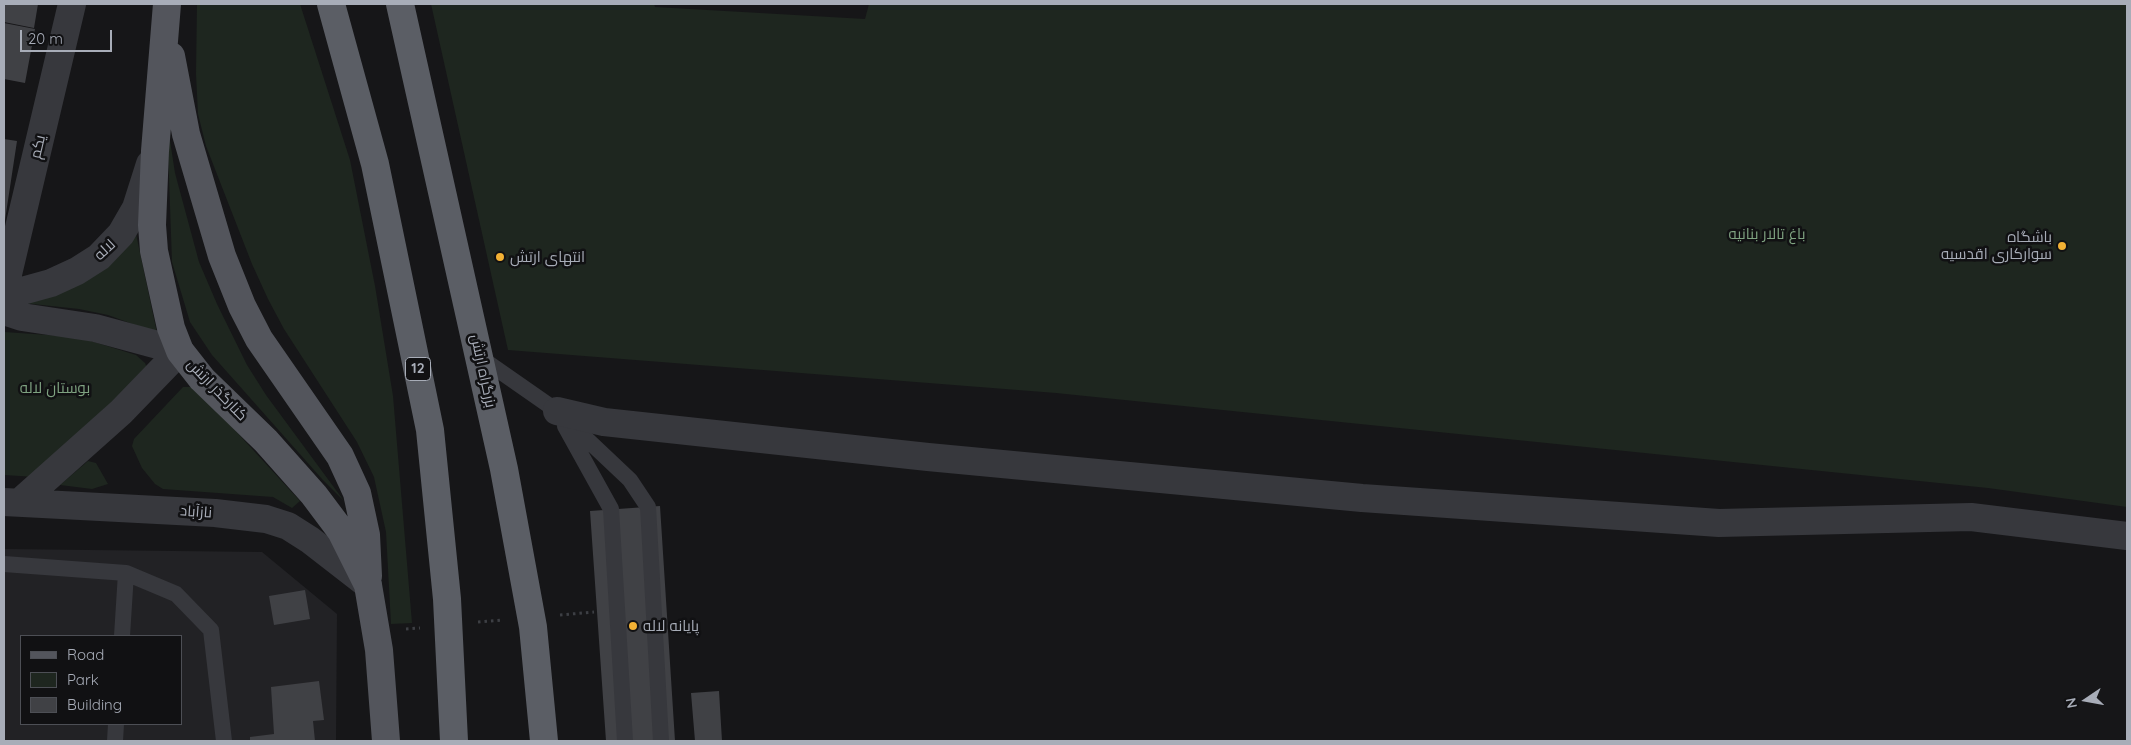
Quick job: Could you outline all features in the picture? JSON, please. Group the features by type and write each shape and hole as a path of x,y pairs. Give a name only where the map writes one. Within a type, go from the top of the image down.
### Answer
{"highway":[{"name":"12","path":"331,4 375,164 430,430 447,599 454,741"},
{"name":"بزرگراه ارتش","path":"400,4 481,358 525,578 533,627 544,741"}],"main road":[{"name":"کنارگذر ارتش","path":"166,14 154,151 152,225 154,251 165,305 180,351 202,379 245,419 314,495 341,531 368,585 379,650 386,741"},
{"path":"166,14 186,134 222,256 242,306 259,339 340,456 357,493 366,535 368,585"}],"street":[{"name":"یکم","path":"4,291 72,4"},
{"name":"لاله","path":"4,296 51,283 77,271 99,257 121,234 136,208 154,151"},
{"path":"4,311 22,317 95,328 180,351 121,412 12,502"},
{"path":"557,411 604,422 918,456 1362,498 1719,523 1972,517 2127,536"},
{"name":"نازآباد","path":"12,502 215,513 266,520 288,526 310,540 368,585"}],"lane":[{"path":"481,358 557,411 630,480 648,507 661,741"},
{"path":"557,411 611,510 625,741"},
{"path":"4,564 126,573 176,594 212,630 224,741"},
{"path":"122,635 126,573"},
{"path":"115,741 116,725"}],"shaded area":[{"path":"4,549 262,552 337,614 336,741 4,741"}],"green space":[{"path":"197,4 300,4 350,160 375,286 393,396 412,623 391,624 386,532 374,477 357,442 284,329 268,299 252,264 206,146 198,114 196,74"},
{"name":"باغ تالار بنانیه","path":"431,4 654,4 655,7 865,19 869,4 2127,4 2127,507 1988,488 1056,393 508,350"},
{"path":"167,121 175,173 199,262 217,304 247,365 266,395 344,501 322,479 212,355 190,322 172,262"},
{"path":"136,234 157,333 108,315 79,309 14,302 83,282 113,262"},
{"name":"بوستان لاله","path":"4,332 78,337 136,355 145,363 148,370 36,477 4,475"},
{"path":"183,387 191,387 232,427 300,501 292,508 273,497 163,489 155,484 142,468 132,446 134,439"},
{"path":"88,461 96,463 108,484 92,489 60,485"}],"building":[{"path":"4,4 38,4 34,28 4,22"},
{"path":"4,23 35,29 25,83 4,79"},
{"path":"4,139 17,141 5,220 4,220"},
{"name":"پایانه لاله","path":"660,506 675,741 606,741 590,511"},
{"path":"305,590 310,619 274,625 269,596"},
{"path":"319,681 324,720 313,721 315,741 250,741 250,737 274,734 271,687"},
{"path":"719,691 722,741 695,741 691,693"}],"place":[{"name":"باشگاه سوارکاری اقدسیه","path":"2062,246"},
{"name":"انتهای ارتش","path":"500,257"},
{"name":"پایانه لاله","path":"633,626"}]}
